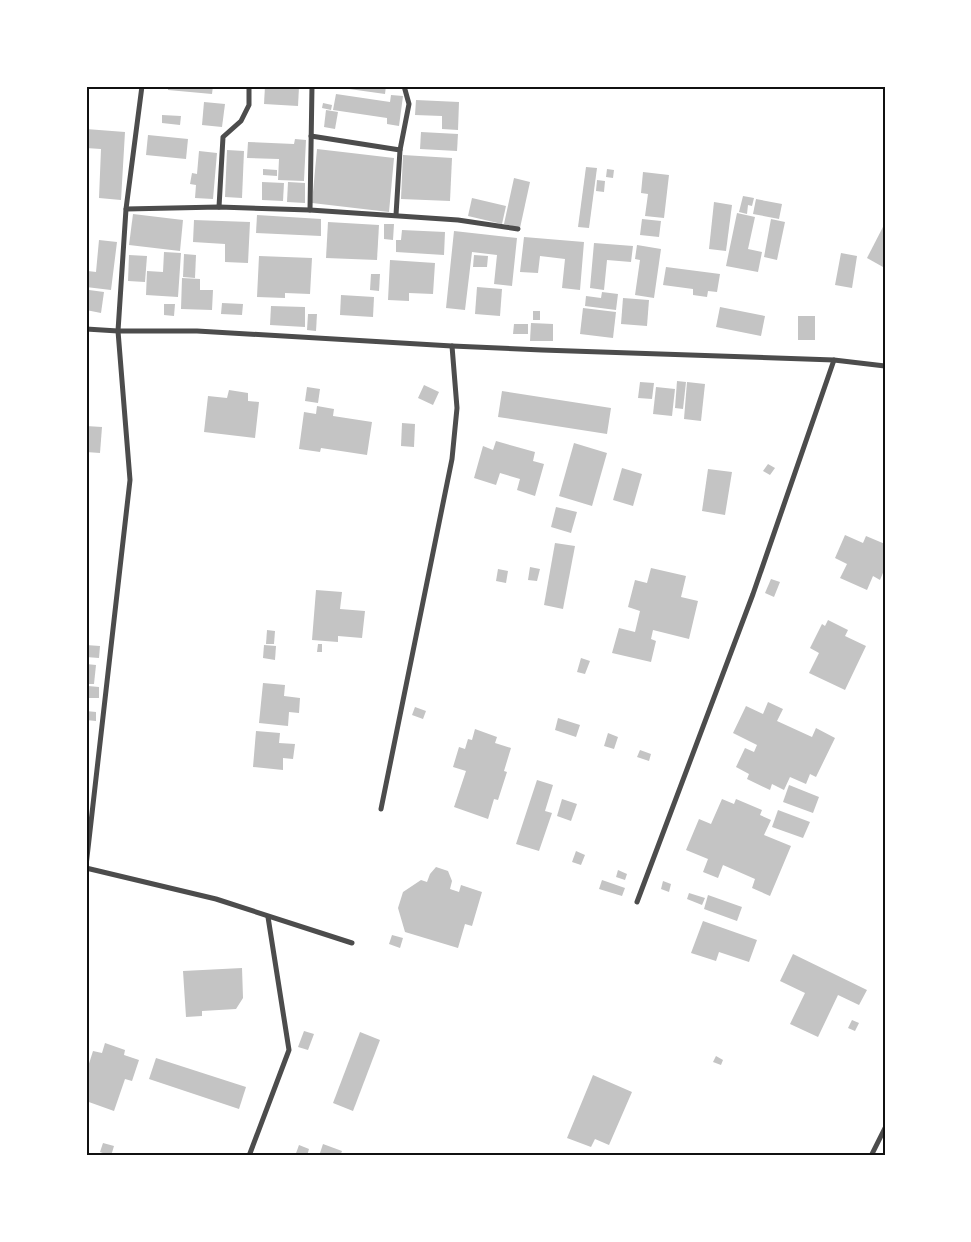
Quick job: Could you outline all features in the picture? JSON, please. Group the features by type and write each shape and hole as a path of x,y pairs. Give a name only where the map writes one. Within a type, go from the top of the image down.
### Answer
{"street":[{"path":"142,86 126,209 118,331 130,480 86,867 216,899 352,943"},
{"path":"219,207 222,137 241,121 250,105 249,86"},
{"path":"310,210 312,86"},
{"path":"396,215 400,150 409,104 404,86"},
{"path":"311,136 400,150"},
{"path":"126,209 219,207 310,210 458,220 518,229"},
{"path":"86,329 198,331 452,346 834,360 885,366"},
{"path":"381,809 452,459 457,408 452,346"},
{"path":"636,902 753,594 834,360"},
{"path":"248,1156 289,1050 268,917"},
{"path":"871,1156 885,1128"}],"building":[{"path":"168,86 213,86 212,94 168,90"},
{"path":"265,86 299,87 298,106 264,104"},
{"path":"335,86 386,86 385,94"},
{"path":"336,94 390,102 391,95 403,96 399,126 387,124 387,118 333,110"},
{"path":"416,100 459,102 458,130 442,129 442,116 415,115"},
{"path":"204,102 225,104 222,127 202,125"},
{"path":"323,103 332,105 331,110 322,108"},
{"path":"326,110 338,112 335,129 324,127"},
{"path":"162,115 181,116 180,125 162,123"},
{"path":"86,129 125,132 121,200 99,198 101,149 86,148"},
{"path":"421,132 458,134 457,151 420,149"},
{"path":"148,135 188,139 186,159 146,155"},
{"path":"295,139 306,140 304,181 278,180 279,159 247,158 248,142 294,144"},
{"path":"317,149 394,158 389,212 312,203"},
{"path":"227,150 244,151 242,198 225,197"},
{"path":"199,151 217,153 213,199 195,198 196,185 190,184 192,173 197,174"},
{"path":"403,155 452,158 450,201 401,199"},
{"path":"586,167 597,168 589,228 578,227"},
{"path":"263,169 277,170 277,176 263,175"},
{"path":"607,169 614,170 613,178 606,177"},
{"path":"643,172 669,175 664,218 645,216 648,194 641,193"},
{"path":"514,178 530,182 520,228 504,224"},
{"path":"597,180 605,181 604,192 596,191"},
{"path":"262,182 284,183 283,201 262,200"},
{"path":"288,182 305,183 305,203 287,202"},
{"path":"743,196 754,198 752,206 748,205 747,214 739,212"},
{"path":"472,198 506,206 502,224 468,216"},
{"path":"756,199 782,204 779,219 753,214"},
{"path":"714,202 732,205 726,251 709,249"},
{"path":"737,213 755,217 748,249 762,252 758,272 726,266"},
{"path":"133,214 183,220 180,251 129,245"},
{"path":"257,215 321,219 321,236 256,233"},
{"path":"642,219 661,221 659,237 640,235"},
{"path":"771,219 785,222 777,260 764,257"},
{"path":"194,220 250,222 248,263 225,262 225,244 193,242"},
{"path":"328,222 379,225 377,260 326,258"},
{"path":"885,223 885,264 883,267 867,258"},
{"path":"384,224 394,224 393,240 384,239"},
{"path":"402,230 445,232 444,255 396,252 396,240 401,240"},
{"path":"454,231 517,238 512,286 494,284 497,255 472,252 465,310 446,308"},
{"path":"524,237 584,242 580,290 562,288 565,259 540,256 538,273 520,272"},
{"path":"99,240 117,242 111,290 86,287 88,271 96,272"},
{"path":"594,243 633,246 631,262 607,260 604,290 590,288"},
{"path":"637,245 661,249 654,298 635,295 640,260 635,259"},
{"path":"164,252 181,253 178,297 146,295 147,271 163,272"},
{"path":"841,253 857,256 852,288 835,285"},
{"path":"184,254 196,255 195,278 183,277"},
{"path":"129,255 147,256 145,282 128,281"},
{"path":"474,255 488,256 487,267 473,267"},
{"path":"259,256 312,258 310,294 285,293 285,298 257,297"},
{"path":"390,260 435,263 433,294 409,293 409,301 388,300"},
{"path":"666,267 720,274 717,292 708,291 707,297 693,295 693,289 663,285"},
{"path":"371,274 380,274 379,291 370,290"},
{"path":"182,278 200,279 200,290 213,290 212,310 181,309"},
{"path":"477,287 502,289 500,316 475,314"},
{"path":"89,290 104,292 101,313 86,310"},
{"path":"602,292 618,294 616,310 585,306 586,296 601,298"},
{"path":"341,295 374,297 373,317 340,315"},
{"path":"623,298 649,300 647,326 621,324"},
{"path":"222,303 243,304 242,315 221,314"},
{"path":"164,304 175,304 174,316 164,315"},
{"path":"271,306 305,307 305,327 270,325"},
{"path":"720,307 765,316 761,336 716,327"},
{"path":"583,308 616,312 613,338 580,334"},
{"path":"533,311 540,311 540,320 533,320"},
{"path":"308,314 317,314 316,331 307,330"},
{"path":"798,316 815,316 815,340 798,340"},
{"path":"531,323 553,324 553,341 530,341"},
{"path":"514,324 528,324 528,334 513,334"},
{"path":"677,381 686,382 683,409 675,408"},
{"path":"640,382 654,383 652,399 638,398"},
{"path":"687,382 705,384 701,421 684,419"},
{"path":"424,385 439,392 433,405 418,398"},
{"path":"307,387 320,389 318,403 305,401"},
{"path":"656,387 675,389 672,416 653,414"},
{"path":"229,390 248,393 248,401 259,402 255,438 204,432 208,396 227,398"},
{"path":"502,391 611,408 607,434 498,417"},
{"path":"317,406 334,409 333,416 372,422 367,455 321,448 320,452 299,449 304,412 316,414"},
{"path":"402,423 415,424 414,447 401,446"},
{"path":"86,426 102,427 100,453 86,452"},
{"path":"496,441 535,452 533,461 544,464 535,496 517,490 520,479 500,473 496,485 474,478 483,446 493,450"},
{"path":"574,443 607,453 592,506 559,496"},
{"path":"768,464 775,468 770,475 763,471"},
{"path":"622,468 642,474 633,506 613,500"},
{"path":"708,469 732,472 725,515 702,511"},
{"path":"556,507 577,512 571,533 551,527"},
{"path":"845,535 863,543 866,536 885,544 885,568 880,580 873,576 867,590 840,578 847,564 835,558"},
{"path":"555,543 575,546 563,609 544,605"},
{"path":"530,567 540,569 537,581 528,580"},
{"path":"651,568 686,576 681,597 698,601 689,639 653,630 651,639 656,641 651,662 612,653 619,628 635,632 640,611 628,607 635,580 647,583"},
{"path":"498,569 508,571 506,583 496,581"},
{"path":"771,579 780,582 774,597 765,593"},
{"path":"316,590 342,592 340,609 365,611 362,638 338,636 338,642 312,640"},
{"path":"828,620 848,630 845,636 866,646 845,690 809,673 819,653 810,648 822,624 825,626"},
{"path":"267,630 275,631 274,644 266,644"},
{"path":"318,644 322,644 322,652 317,652"},
{"path":"86,645 100,646 99,658 86,657"},
{"path":"264,645 276,646 275,660 263,658"},
{"path":"581,658 590,661 585,674 577,672"},
{"path":"86,664 96,665 94,684 86,684"},
{"path":"263,683 285,685 284,696 300,698 299,713 289,712 288,726 259,723"},
{"path":"88,686 99,687 99,698 87,698"},
{"path":"768,702 783,709 777,721 812,737 816,728 835,738 816,777 810,774 806,784 790,777 784,790 772,784 770,790 747,779 749,774 736,767 745,748 754,752 757,745 733,733 746,706 763,714"},
{"path":"415,707 426,711 423,719 412,715"},
{"path":"86,711 96,712 96,721 86,720"},
{"path":"558,718 580,725 576,737 555,730"},
{"path":"475,729 497,737 495,743 511,748 504,771 507,772 498,800 494,799 488,819 454,807 466,771 453,767 459,747 465,749 468,739 472,740"},
{"path":"256,731 280,733 279,743 295,744 293,759 283,758 283,770 253,767"},
{"path":"608,733 618,737 614,749 604,746"},
{"path":"640,750 651,754 649,761 637,757"},
{"path":"537,780 553,785 545,811 552,813 539,851 516,844"},
{"path":"789,785 819,797 813,813 783,802"},
{"path":"562,799 577,804 571,821 557,816"},
{"path":"722,799 734,804 736,799 762,810 760,815 771,820 764,835 791,846 770,896 752,888 755,879 723,865 718,878 703,872 708,859 686,850 699,819 711,824"},
{"path":"778,810 810,822 803,838 772,827"},
{"path":"576,851 585,855 581,865 572,862"},
{"path":"436,867 448,871 452,881 450,889 459,892 461,885 482,892 472,926 465,924 458,948 405,932 398,908 403,892 421,880 427,882 430,874"},
{"path":"618,870 627,874 625,880 616,877"},
{"path":"602,880 625,888 622,896 599,889"},
{"path":"663,881 671,884 669,892 661,889"},
{"path":"689,893 705,898 702,905 687,899"},
{"path":"708,895 742,907 737,921 704,909"},
{"path":"703,921 757,940 749,962 719,952 716,961 691,953"},
{"path":"392,935 403,938 400,948 389,944"},
{"path":"793,954 867,990 859,1005 838,995 818,1037 790,1024 805,993 780,981"},
{"path":"242,968 243,998 236,1009 202,1011 202,1016 186,1017 183,971"},
{"path":"852,1020 859,1023 855,1031 848,1028"},
{"path":"304,1031 314,1034 308,1050 298,1047"},
{"path":"360,1032 380,1040 353,1111 333,1103"},
{"path":"105,1043 125,1050 124,1055 139,1060 132,1081 125,1079 114,1111 86,1101 86,1073 93,1051 102,1053"},
{"path":"716,1056 723,1060 721,1065 713,1062"},
{"path":"156,1058 246,1087 239,1109 149,1079"},
{"path":"593,1075 632,1092 609,1145 595,1139 591,1147 567,1138"},
{"path":"103,1143 114,1146 111,1156 100,1152"},
{"path":"323,1144 342,1151 340,1156 319,1156"},
{"path":"299,1145 309,1149 307,1156 295,1156"}]}
